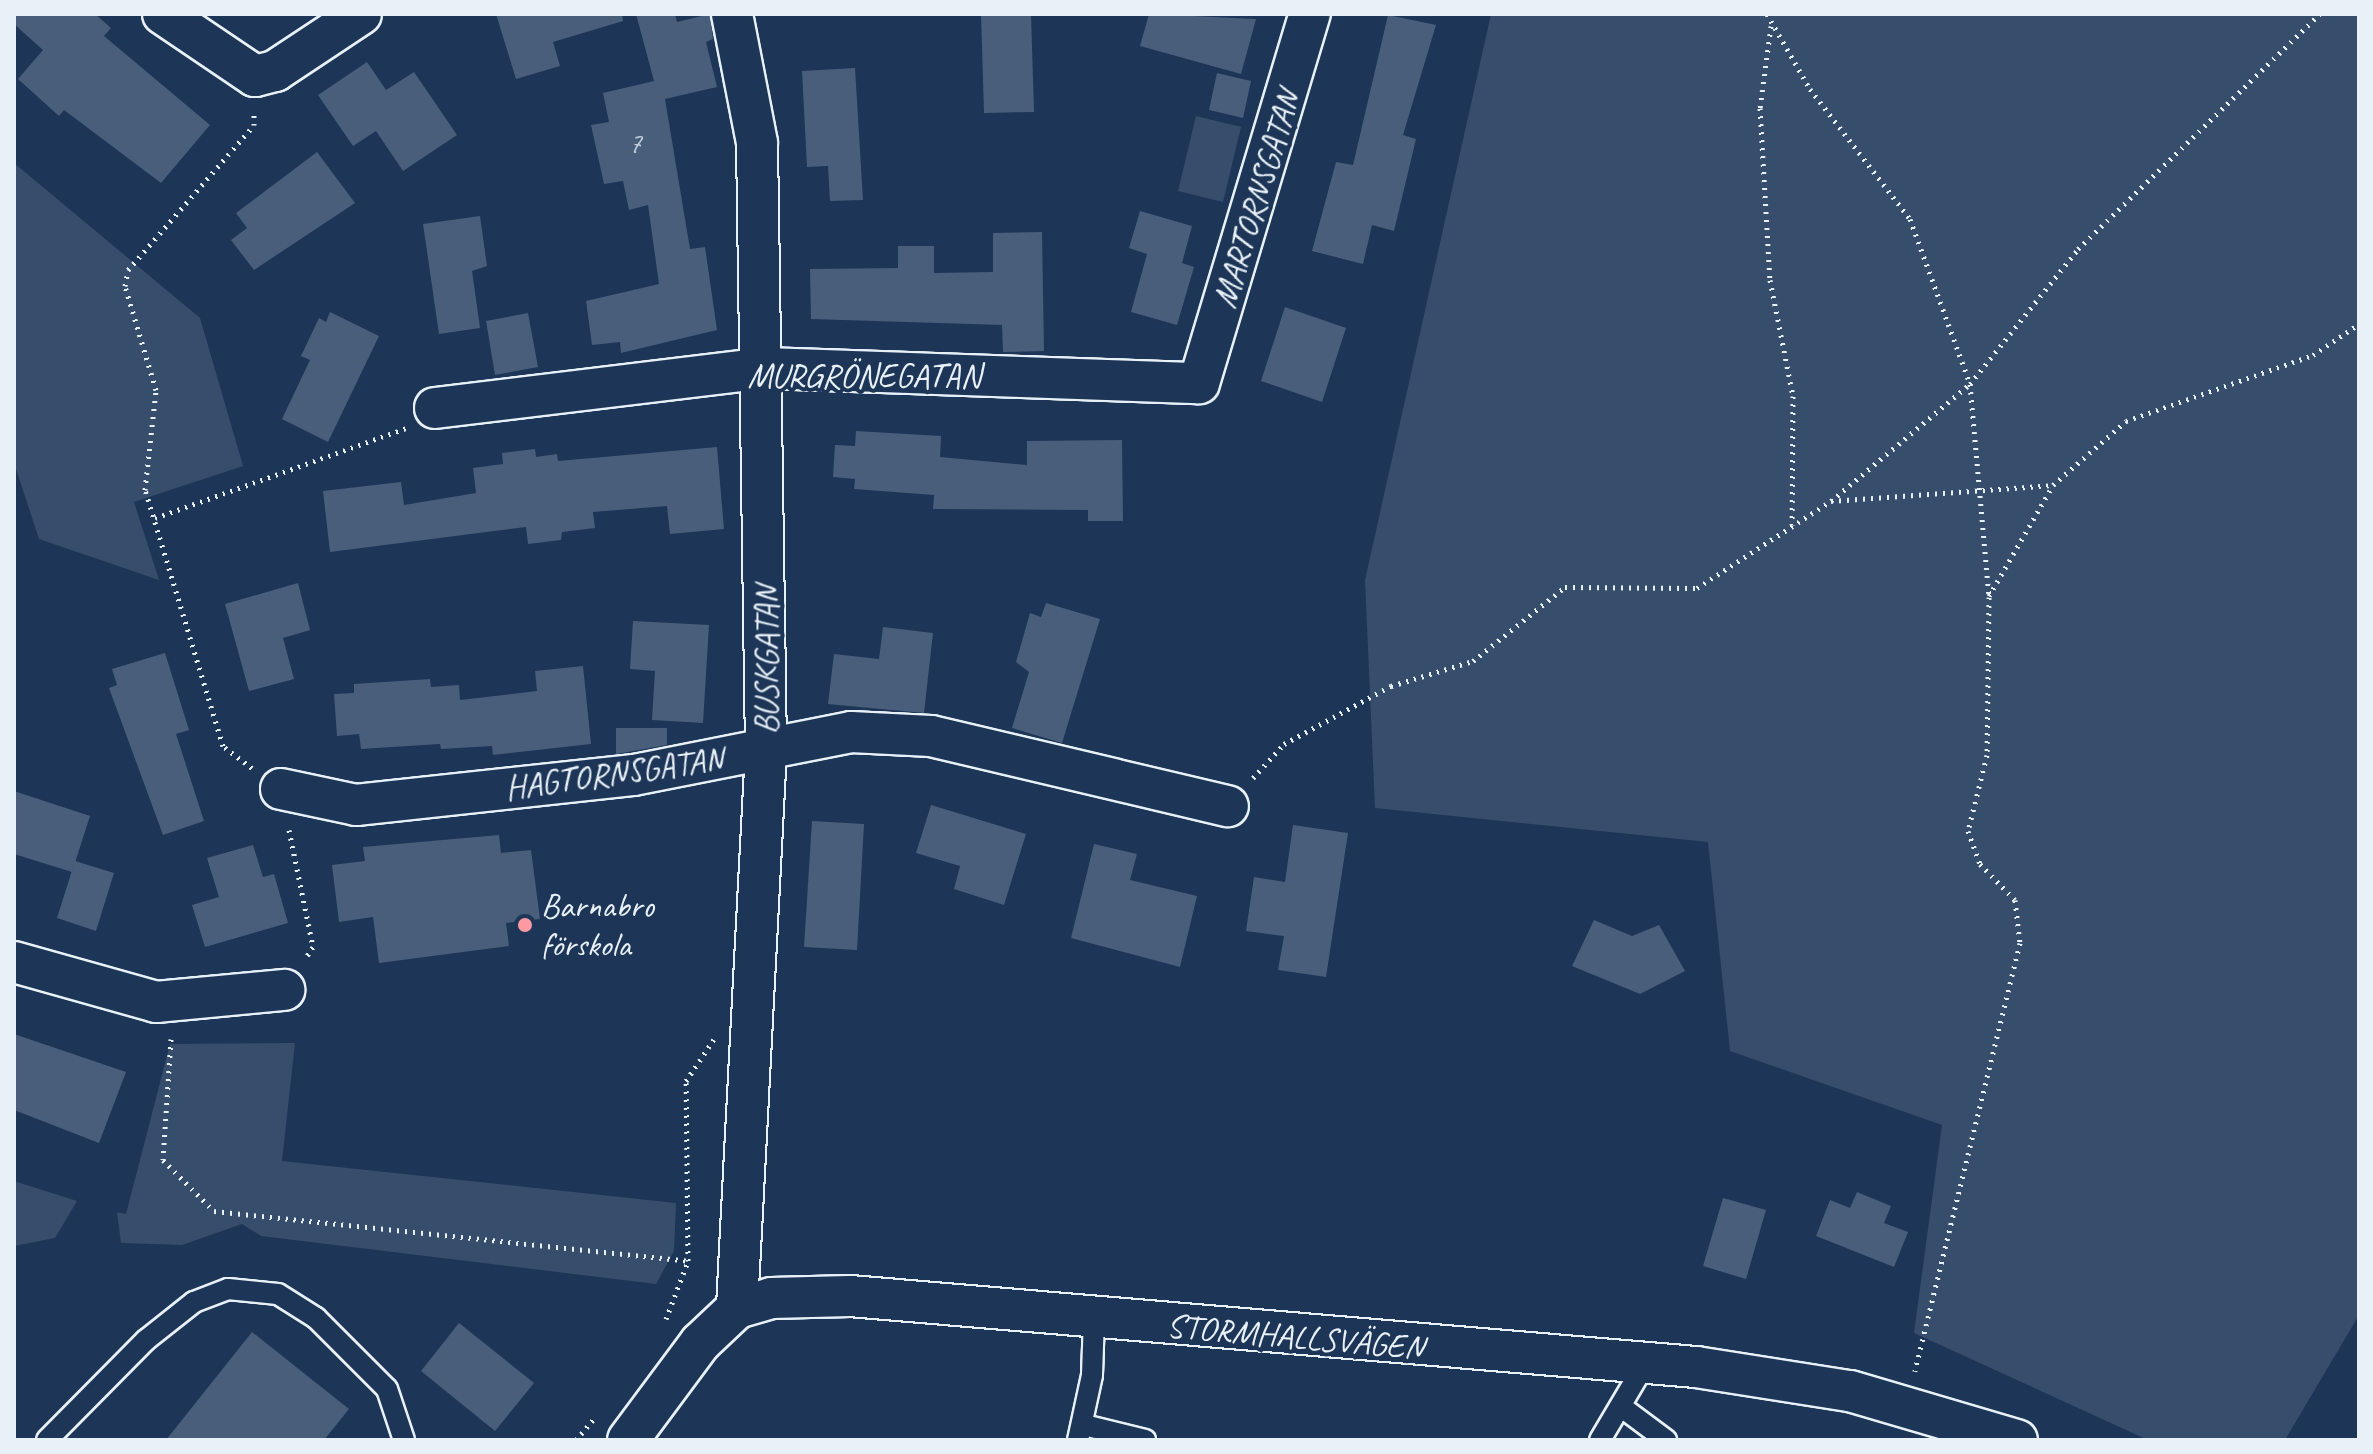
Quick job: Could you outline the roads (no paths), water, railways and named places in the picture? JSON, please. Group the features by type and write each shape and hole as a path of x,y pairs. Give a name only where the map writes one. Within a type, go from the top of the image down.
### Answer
{"street":[{"path":"163,14 255,76 275,71 361,14"},
{"name":"BUSKGATAN","path":"732,14 757,143 765,368 766,750 749,1029 737,1308"},
{"name":"MARTORNSGATAN","path":"1199,383 1310,14"},
{"name":"MURGRÖNEGATAN","path":"435,408 765,368 1199,383"},
{"name":"HAGTORNSGATAN","path":"281,789 356,805 634,775 851,732 931,736 1228,806"},
{"path":"14,962 156,1002 284,990"},
{"name":"STORMHALLSVÄGEN","path":"628,1440 700,1343 737,1308 771,1298 850,1296 1645,1364 1907,1404 2017,1440"}],"lane":[{"path":"47,1440 146,1340 194,1302 228,1289 278,1294 316,1318 387,1389 404,1440"},
{"path":"1094,1318 1081,1432 1145,1440"},
{"path":"1600,1440 1623,1408 1645,1364"},
{"path":"1623,1408 1666,1440"}],"place":[{"name":"Barnabro förskola","path":"525,925"}]}
